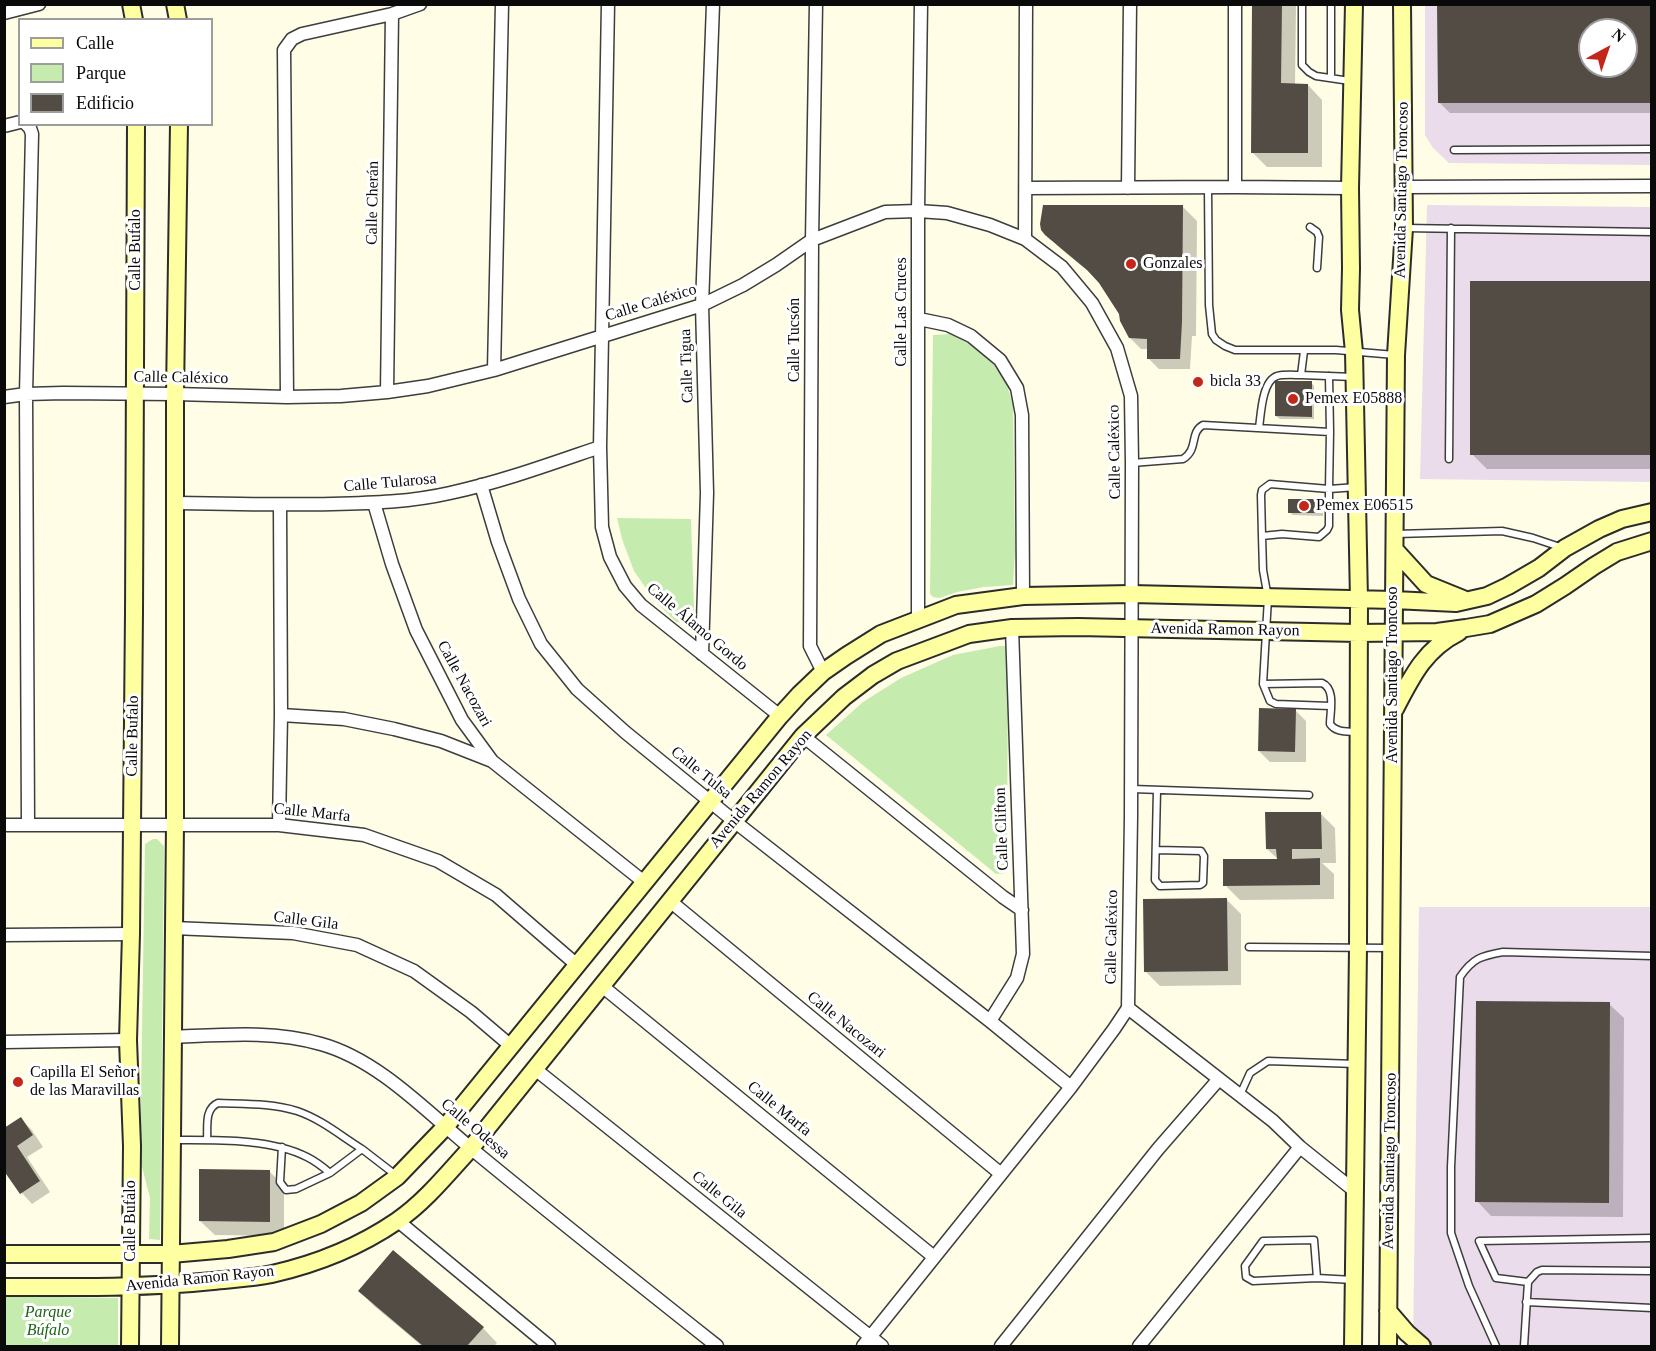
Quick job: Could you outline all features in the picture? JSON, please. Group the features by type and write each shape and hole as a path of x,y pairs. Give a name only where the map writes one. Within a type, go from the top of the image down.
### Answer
{"main road":[{"name":"Avenida Santiago Troncoso","path":"1353,1347 1359,600 1354,351 1350,310 1354,4"},
{"name":"Avenida Santiago Troncoso","path":"1388,1347 1396,355 1405,188 1402,4"},
{"name":"Calle Bufalo","path":"130,1347 132,1146 128,1040 132,825 136,126"},
{"path":"170,1347 175,825 175,394 179,126"},
{"name":"Avenida Ramon Rayon","path":"4,1254 171,1254 228,1250 274,1242 321,1224 361,1203 397,1177 446,1126 800,694 823,672 881,634 956,605 1023,596 1131,594 1456,603 1487,596 1508,586 1539,568 1565,548 1599,529 1622,519 1652,512"},
{"name":"Avenida Ramon Rayon","path":"4,1287 131,1287 270,1275 319,1261 360,1243 398,1221 429,1194 471,1148 803,736 844,697 873,675 897,662 969,634 1012,628 1358,633 1437,632 1466,628 1490,624 1536,604 1617,552 1652,541"},
{"path":"1395,542 1418,577 1426,584 1467,601"},
{"path":"1393,712 1413,674 1434,648 1466,628"},
{"path":"1388,1311 1422,1347"}],"street":[{"path":"287,397 284,50 292,39 302,34 393,14 420,4"},
{"path":"494,370 502,4"},
{"name":"Calle Álamo Gordo","path":"608,4 601,336 602,527 610,557 625,586 641,605 780,716"},
{"name":"Calle Tigua","path":"702,654 707,493 702,305 713,4"},
{"name":"Calle Tucsón","path":"816,4 810,646 823,672"},
{"name":"Calle Las Cruces","path":"918,619 918,211 921,4"},
{"path":"1024,239 1026,4"},
{"path":"1128,188 1130,4"},
{"path":"1235,4 1235,187"},
{"path":"4,14 30,5"},
{"name":"Calle Cherán","path":"387,392 393,14"},
{"path":"26,126 32,134 26,394 28,825"},
{"path":"1405,188 1652,186"},
{"path":"1026,188 1350,188"},
{"name":"Calle Caléxico","path":"4,397 26,394 135,393 341,396 428,386 494,370 702,305 760,275 812,240 885,213 918,211 947,213 990,225 1024,239 1062,267 1092,303 1116,348 1131,396 1131,789 1128,1008 1071,1087 867,1342"},
{"path":"919,319 948,325 971,336 1000,360 1017,388 1022,415 1023,596"},
{"name":"Calle Tularosa","path":"176,503 280,506 411,500 481,485 600,447"},
{"name":"Calle Tulsa","path":"481,485 498,542 519,599 541,644 577,689 625,732 734,821 1071,1087"},
{"name":"Calle Nacozari","path":"374,503 392,564 416,630 462,720 492,761 644,882"},
{"path":"279,825 280,506"},
{"name":"Calle Clifton","path":"990,1021 1017,978 1023,944 1012,628"},
{"path":"281,715 344,719 394,729 441,741 492,761"},
{"path":"803,736 1022,910"},
{"name":"Calle Marfa","path":"4,825 279,825 364,835 438,861 496,895 577,965"},
{"name":"Calle Nacozari","path":"670,901 1001,1174"},
{"name":"Calle Gila","path":"173,928 294,933 357,945 414,971 471,1012 511,1046"},
{"path":"4,935 131,934"},
{"name":"Calle Marfa","path":"602,986 934,1257"},
{"path":"1128,1008 1273,1121 1300,1147 1356,1192"},
{"name":"Calle Odessa","path":"173,1037 238,1034 294,1037 324,1044 360,1060 392,1082 717,1347"},
{"path":"4,1042 128,1040"},
{"name":"Calle Gila","path":"535,1070 867,1342 882,1347"},
{"path":"1001,1347 1158,1149 1219,1079"},
{"path":"1139,1347 1300,1147"},
{"path":"398,1221 549,1347"}],"lane":[{"path":"1302,4 1302,65 1316,76 1352,82"},
{"path":"1331,4 1331,78"},
{"path":"1454,150 1652,149"},
{"path":"1208,188 1209,305 1212,334 1216,340 1235,350 1336,350 1396,355"},
{"path":"1310,227 1317,232 1319,237 1317,268"},
{"path":"1404,228 1652,232"},
{"path":"1449,459 1451,228"},
{"path":"1301,375 1304,351"},
{"path":"1259,428 1266,387 1270,380 1277,376 1354,377"},
{"path":"1262,536 1282,534 1319,537 1329,526 1329,376"},
{"path":"1132,463 1187,457 1192,449 1196,430 1203,424 1330,432"},
{"path":"1330,706 1276,704 1270,701 1263,684 1268,598 1263,570 1261,495 1262,490 1270,484 1329,489 1357,487"},
{"path":"1395,542 1502,531 1565,548"},
{"path":"1263,684 1322,683 1330,689 1331,727 1336,730 1358,732"},
{"path":"1131,789 1309,795"},
{"path":"1156,850 1201,851 1204,854 1203,883 1160,886 1155,879 1157,790"},
{"path":"1250,947 1392,948"},
{"path":"1496,1347 1469,1286 1451,1233 1451,1167 1460,977 1467,965 1480,956 1503,952 1652,956"},
{"path":"1240,1095 1250,1073 1268,1061 1357,1064"},
{"path":"207,1140 208,1113 213,1104 218,1102 262,1104 297,1111 322,1122 362,1149 397,1177"},
{"path":"172,1140 237,1141 282,1147 307,1157 330,1173"},
{"path":"282,1147 280,1182 286,1190 291,1191 330,1173 362,1149"},
{"path":"1528,1282 1496,1278 1479,1240 1652,1238"},
{"path":"1317,1278 1314,1240 1263,1241 1245,1266 1246,1277 1253,1281 1317,1278 1354,1280"},
{"path":"1524,1347 1528,1282 1537,1272 1542,1270 1652,1270"},
{"path":"1526,1302 1652,1308"}],"shaded area":[{"path":"1425,5 1651,5 1651,165 1449,163 1433,148 1425,135"},
{"path":"1427,205 1651,207 1651,482 1420,479"},
{"path":"1419,907 1651,907 1651,1346 1413,1346"}],"green space":[{"path":"951,334 975,347 993,364 1006,382 1013,405 1015,551 1013,585 984,587 939,598 930,594 933,335"},
{"path":"617,518 691,519 694,608 692,618 686,623 676,622 654,600 634,571"},
{"path":"1008,646 1007,866 1005,873 996,874 826,735 863,702 901,678 953,655"},
{"path":"157,839 164,846 160,1240 149,1239 150,1198 140,1159 145,844"},
{"name":"Parque Búfalo","path":"5,1296 118,1298 118,1346 5,1346"}],"building":[{"path":"1252,4 1282,4 1281,83 1308,84 1308,153 1251,153"},
{"path":"1437,4 1652,4 1652,103 1438,103"},
{"name":"Gonzales","path":"1043,205 1183,205 1180,359 1147,359 1147,339 1129,338 1119,314 1099,283 1041,230"},
{"path":"1470,281 1652,281 1652,455 1470,455"},
{"name":"Pemex E05888","path":"1275,381 1312,381 1312,417 1275,416"},
{"name":"Pemex E06515","path":"1288,499 1321,499 1320,513 1288,513"},
{"path":"1259,708 1296,709 1295,752 1258,751"},
{"path":"1265,812 1321,812 1322,849 1292,849 1292,859 1320,858 1320,885 1223,886 1223,859 1277,859 1276,849 1266,849"},
{"path":"1227,898 1228,971 1144,972 1143,899"},
{"path":"1476,1001 1610,1002 1609,1203 1475,1202"},
{"path":"21,1117 33,1135 17,1146 40,1181 20,1194 4,1171 4,1128"},
{"path":"199,1169 270,1170 270,1222 199,1221"},
{"path":"393,1250 484,1327 467,1346 423,1346 358,1291"}],"place":[{"name":"Gonzales","path":"1131,264"},
{"name":"bicla 33","path":"1198,382"},
{"name":"Pemex E05888","path":"1293,399"},
{"name":"Pemex E06515","path":"1304,506"},
{"name":"Capilla El Señor de las Maravillas","path":"18,1082"}]}
